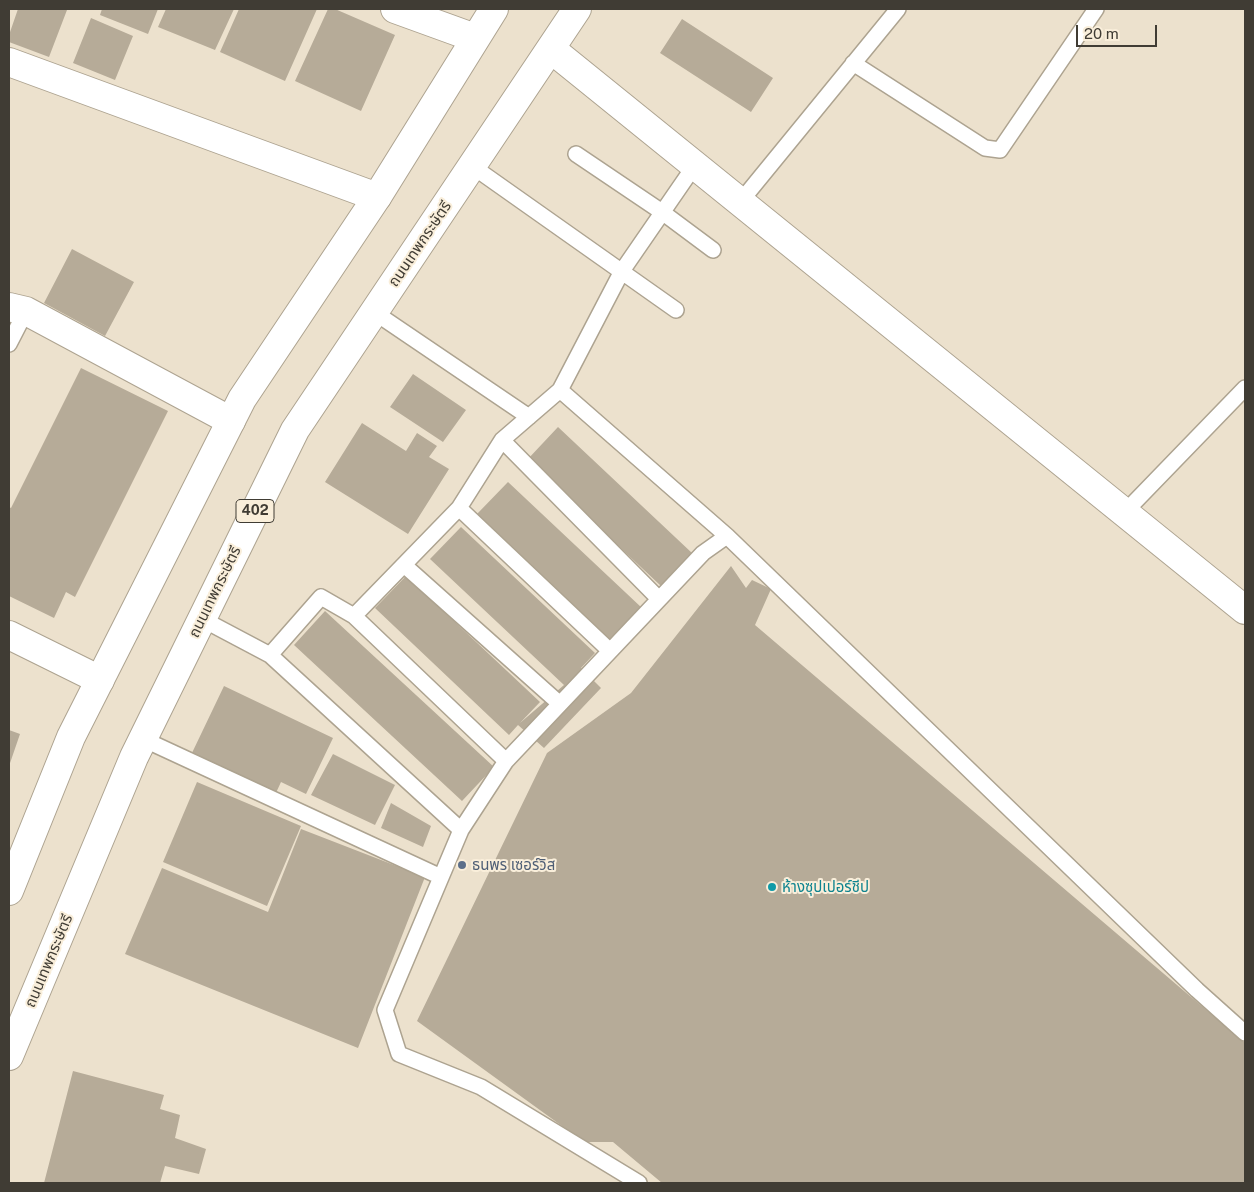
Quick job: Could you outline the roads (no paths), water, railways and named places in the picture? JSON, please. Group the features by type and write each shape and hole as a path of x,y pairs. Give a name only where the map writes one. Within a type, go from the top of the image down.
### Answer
{"main road":[{"path":"395,9 475,38"},
{"path":"9,891 18,851 71,737 242,399 377,197 494,9"},
{"name":"ถนนเทพกระษัตรี","path":"9,1056 143,738 295,430 578,9"},
{"path":"550,49 741,201 1245,610"},
{"path":"9,62 377,197"},
{"path":"17,309 231,420"},
{"path":"9,635 100,680"}],"lane":[{"path":"741,201 898,9"},
{"path":"853,63 985,148 1000,150 1096,9"},
{"path":"576,154 662,212 713,250"},
{"path":"354,616 460,508 502,440 560,390 622,272 695,165"},
{"path":"472,166 676,310"},
{"path":"9,344 17,309"},
{"path":"374,312 528,417"},
{"path":"1124,513 1245,388"},
{"path":"560,390 727,536 1196,990 1245,1033"},
{"path":"502,440 659,599"},
{"path":"460,508 609,650"},
{"path":"639,1183 481,1087 399,1054 385,1010 461,830 506,761 609,650 703,553 727,536"},
{"path":"404,566 560,704"},
{"path":"270,655 321,597 354,616 506,761"},
{"path":"202,619 270,655 461,830"},
{"path":"143,738 441,876"}],"place":[{"name":"ธนพร เซอร์วิส","path":"462,865"},
{"name":"ห้างซุปเปอร์ชีป","path":"772,887"}]}
